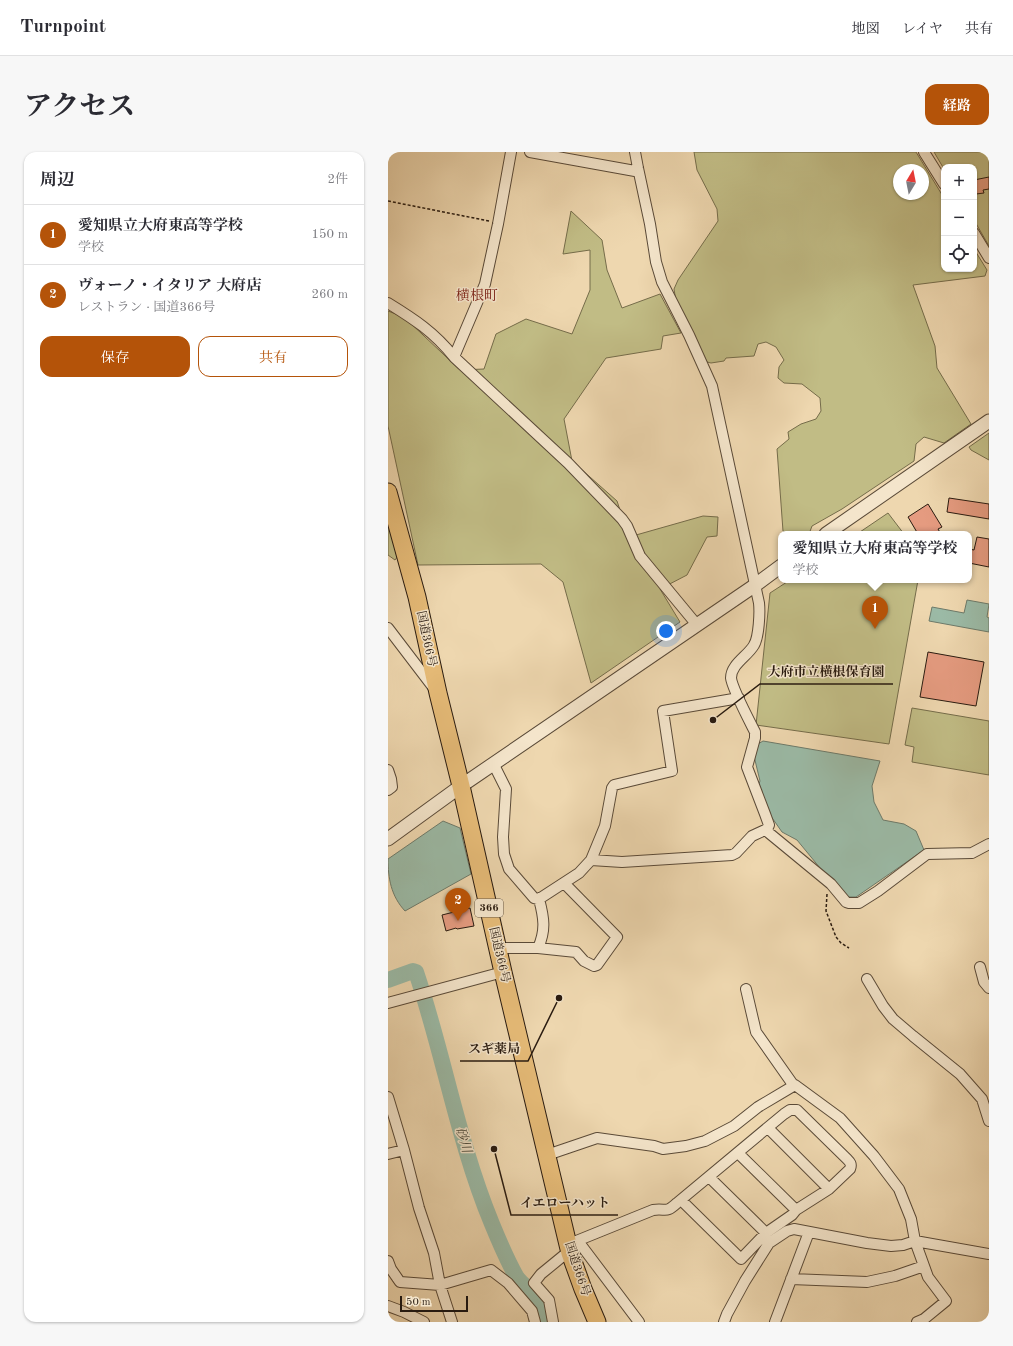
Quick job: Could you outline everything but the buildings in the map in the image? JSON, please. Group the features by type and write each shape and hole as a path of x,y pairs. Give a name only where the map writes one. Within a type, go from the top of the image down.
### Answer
{"highway":[{"name":"国道366号","path":"388,492 417,597 438,693 462,786 503,972 570,1247 570,1253 597,1322"}],"street":[{"path":"454,356 485,284 511,152"},
{"path":"530,152 635,172 638,168"},
{"path":"635,152 650,224 656,262 662,282 689,335 712,386 760,613 756,641 752,648 735,667 731,676 739,698 755,732 756,738 747,767 769,825 767,829 769,833 831,884 849,904 859,903 872,895 927,854 972,853 989,844"},
{"path":"924,152 941,179"},
{"path":"976,236 989,258"},
{"path":"388,303 422,325 442,342 454,356 568,463 622,519 627,526 640,556 697,626"},
{"path":"830,531 989,421"},
{"path":"388,839 462,786 697,626 778,568"},
{"path":"388,628 405,648 438,693"},
{"path":"494,765 506,789 504,854 509,869 534,898 539,899 579,873 591,860 605,826 612,788 614,785 672,771 663,711 739,698"},
{"path":"388,770 392,787 388,790"},
{"path":"591,860 622,862 732,854 736,853 752,836 767,829"},
{"path":"498,948 538,948 576,952 584,961 594,966 597,965 617,937 564,883"},
{"path":"538,948 544,930 539,899"},
{"path":"980,967 984,982 989,988"},
{"path":"388,1003 503,972"},
{"path":"867,978 882,1006 893,1018 960,1074 982,1099 989,1121"},
{"path":"746,989 756,1032 794,1086 795,1085 840,1118 874,1156 899,1189 911,1220 915,1242 928,1277 946,1301 924,1319 917,1322"},
{"path":"547,1155 597,1138 654,1146 663,1149 686,1146 704,1141 734,1126 758,1107 794,1086"},
{"path":"388,1097 419,1208 434,1253 440,1285 452,1322"},
{"path":"553,1322 549,1300 534,1283 541,1274 570,1247 621,1222 654,1210 670,1210 681,1200 790,1110 797,1110 851,1163 852,1166 829,1189 796,1210 792,1215 766,1233 741,1259 681,1200"},
{"path":"768,1128 829,1189"},
{"path":"388,1154 404,1150"},
{"path":"738,1153 796,1210"},
{"path":"709,1177 766,1233"},
{"path":"725,1322 727,1314 745,1281 772,1240 787,1231 794,1230 809,1232 891,1246 903,1246 915,1242 989,1254"},
{"path":"775,1322 809,1232"},
{"path":"570,1247 639,1322"},
{"path":"388,1261 391,1269 400,1282 440,1285 491,1270 508,1283 527,1305 532,1311 535,1322"},
{"path":"791,1279 867,1282 895,1276 924,1266"},
{"path":"388,1306 424,1322"}],"path":[{"path":"388,201 498,224"},
{"path":"826,890 826,911 833,931 841,943 849,948"}],"shaded area":[{"path":"694,152 916,152 923,164 893,164 893,200 929,200 929,173 941,193 941,272 977,272 977,254 987,270 985,276 913,285 935,346 937,368 971,424 944,443 924,437 916,444 914,461 842,509 812,526 810,531 783,531 777,449 789,439 788,432 801,424 816,419 821,411 820,398 802,384 784,383 778,378 779,367 784,360 776,347 766,342 758,344 754,356 726,358 724,361 711,363 707,362 676,301 674,289 678,280 718,221 717,209 697,170"},
{"path":"934,152 989,152 989,246 977,225 977,164 941,164"},
{"path":"571,211 602,240 607,270 622,308 660,294 681,333 663,336 661,349 606,358 564,419 572,461 617,501 629,537 703,516 718,517 717,536 707,537 687,575 660,589 680,622 591,683 563,582 541,564 418,565 388,426 388,311 404,317 460,370 484,369 496,334 526,319 572,334 590,290 590,250 563,254"},
{"path":"989,433 989,460 971,450 969,447"},
{"path":"388,513 398,556 395,560 388,555"},
{"path":"888,513 902,531 861,531"},
{"path":"785,583 917,583 889,744 756,725 770,593"},
{"path":"967,600 989,604 987,617 989,618 989,632 929,621 932,607 964,613"},
{"path":"912,708 989,721 989,775 912,762 914,747 905,745"},
{"path":"763,741 880,761 872,786 874,802 883,820 904,824 916,831 924,850 856,897 849,897 825,874 797,840 782,832 768,812 759,784 760,781 754,756 758,744"},
{"path":"443,821 460,828 471,874 405,911 393,893 388,859"}],"waterway":[{"name":"砂川","path":"388,980 413,971 416,972 435,1035 460,1130 480,1193 506,1257 519,1280 541,1300 544,1306 547,1322"}],"place":[{"name":"愛知県立大府東高等学校","path":"875,629"},
{"name":"大府市立横根保育園","path":"713,720"},
{"name":"ヴォーノ・イタリア 大府店","path":"458,921"},
{"name":"スギ薬局","path":"559,998"},
{"name":"イエローハット","path":"494,1149"}],"district":[{"name":"横根町","path":"477,296"}]}
